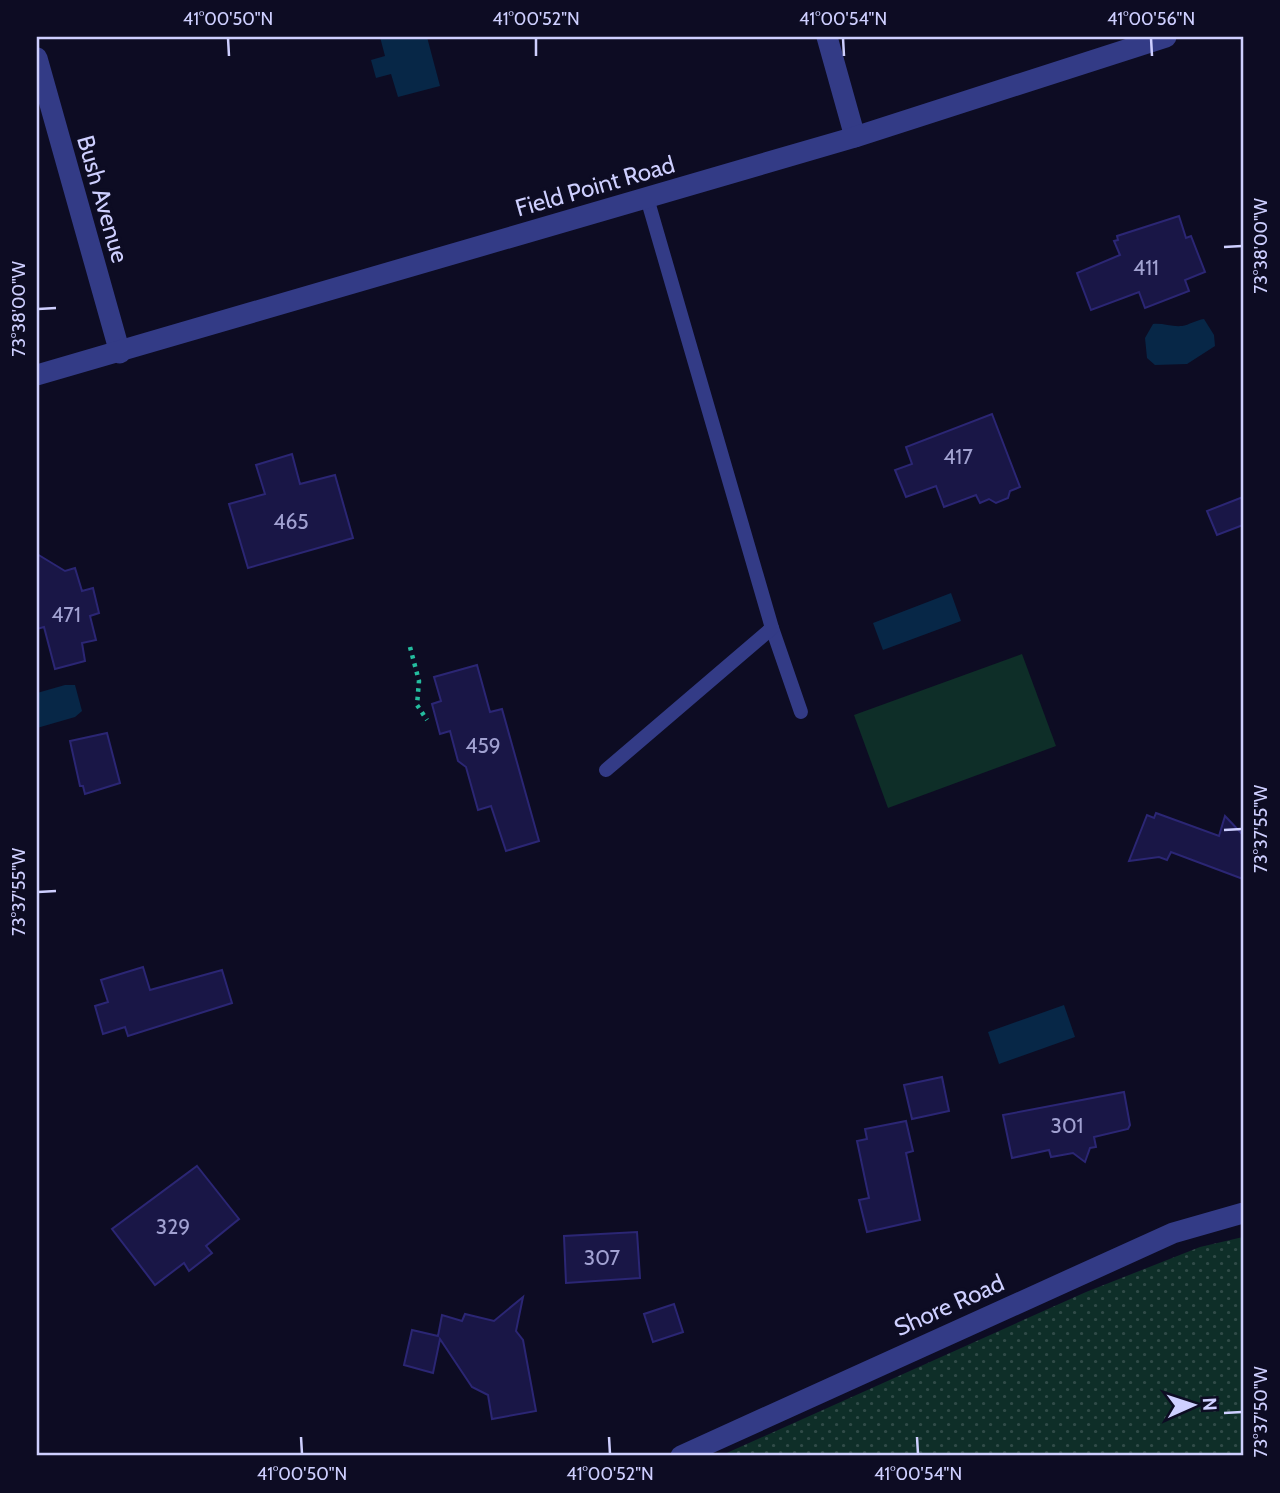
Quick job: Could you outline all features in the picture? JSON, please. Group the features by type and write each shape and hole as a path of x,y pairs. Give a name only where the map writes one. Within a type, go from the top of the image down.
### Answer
{"street":[{"path":"827,37 855,137"},
{"name":"Field Point Road","path":"37,375 855,137 1166,37"},
{"name":"Bush Avenue","path":"37,58 120,353"},
{"name":"Shore Road","path":"681,1456 1172,1233 1243,1213"}],"lane":[{"path":"647,198 772,628 801,712"},
{"path":"606,770 772,628"}],"path":[{"path":"410,647 419,681 417,705 427,720"}],"green space":[{"path":"1022,654 1056,746 888,808 854,715"},
{"path":"1243,1237 1243,1456 720,1456 1086,1292 1200,1247"}],"water":[{"path":"380,37 427,37 440,86 398,97 391,74 376,78 371,60 385,56"},
{"path":"1204,319 1214,335 1215,346 1187,364 1155,365 1147,358 1145,338 1153,324 1182,326"},
{"path":"951,593 961,621 883,650 873,623"},
{"path":"75,685 82,711 75,717 37,728 37,693"},
{"path":"1064,1005 1075,1037 999,1064 988,1032"}],"building":[{"path":"1179,216 1186,238 1191,236 1205,272 1185,280 1189,291 1145,308 1139,292 1091,310 1077,273 1120,255 1114,241 1118,240 1117,236"},
{"path":"992,414 1020,487 1010,491 1008,498 996,503 989,499 980,503 976,495 944,507 936,486 906,497 895,470 912,464 906,447"},
{"path":"292,454 300,484 335,475 353,538 248,568 229,504 265,494 256,465"},
{"path":"1243,497 1243,525 1217,535 1207,511"},
{"path":"37,554 65,571 75,568 82,591 93,588 99,613 90,616 96,640 82,643 85,661 55,669 44,627 37,629"},
{"path":"477,665 490,712 502,709 539,841 506,851 491,806 478,810 466,767 458,761 450,731 440,734 432,704 441,701 434,677"},
{"path":"107,733 120,783 85,794 83,786 80,786 70,741"},
{"path":"1156,813 1219,836 1225,816 1243,835 1243,879 1171,852 1167,860 1159,857 1129,861 1147,815 1154,818"},
{"path":"143,967 150,990 222,970 232,1003 128,1036 125,1027 103,1034 95,1006 108,1002 101,980"},
{"path":"942,1077 949,1111 912,1119 904,1085"},
{"path":"1124,1092 1130,1125 1128,1129 1094,1137 1096,1147 1090,1148 1085,1162 1073,1153 1051,1157 1049,1150 1012,1158 1003,1115"},
{"path":"906,1121 913,1151 906,1153 920,1220 867,1232 859,1200 869,1198 857,1141 867,1139 865,1129"},
{"path":"197,1166 239,1219 206,1246 212,1253 189,1271 184,1263 155,1285 112,1229"},
{"path":"637,1232 640,1278 566,1283 564,1236"},
{"path":"523,1297 516,1331 523,1340 536,1411 492,1419 488,1395 472,1387 440,1339 433,1373 404,1365 412,1330 438,1336 442,1315 462,1321 465,1314 494,1321"},
{"path":"674,1304 683,1332 653,1342 644,1314"}]}
